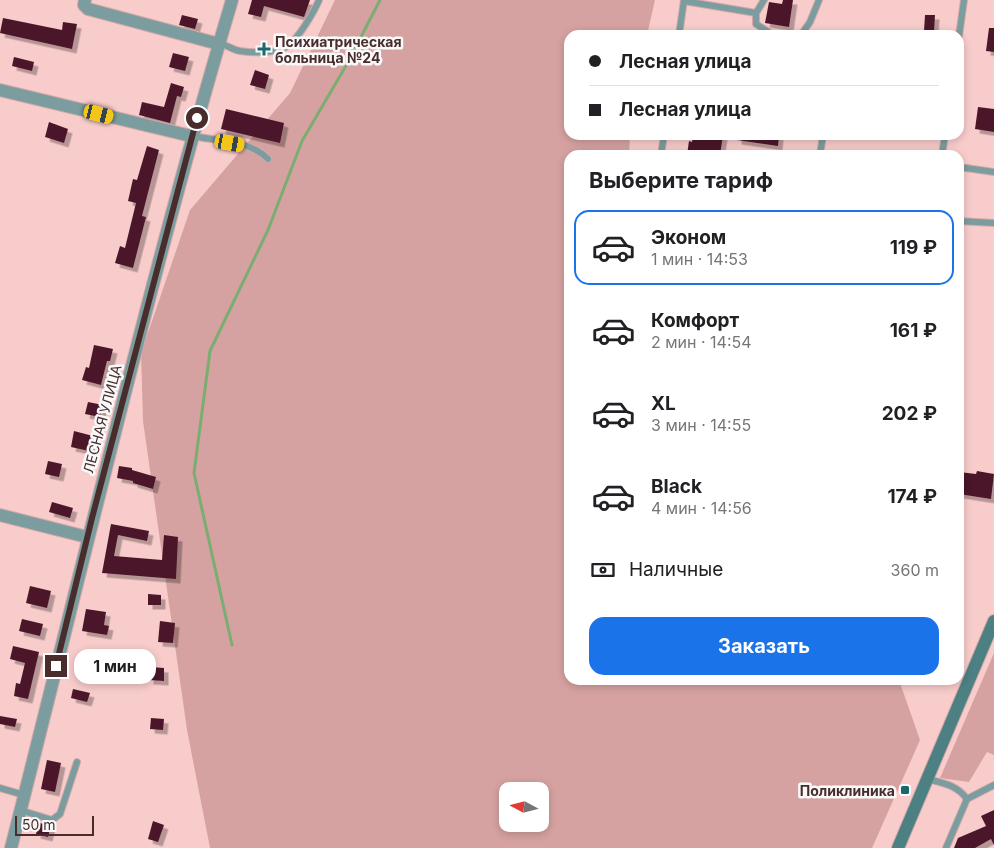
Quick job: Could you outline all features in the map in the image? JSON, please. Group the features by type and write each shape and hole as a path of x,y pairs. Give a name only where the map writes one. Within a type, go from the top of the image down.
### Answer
{"street":[{"path":"85,0 84,5 88,9 219,44"},
{"name":"ЛЕСНАЯ УЛИЦА","path":"11,848 87,537 192,136 232,0"},
{"path":"0,90 192,136"},
{"path":"0,515 87,537"},
{"path":"964,679 994,622"},
{"path":"898,848 961,685"}],"lane":[{"path":"219,44 227,44 239,51 268,52 289,45 314,11 319,0"},
{"path":"680,30 684,0 756,13"},
{"path":"764,0 756,13 756,24 765,30"},
{"path":"804,30 819,0"},
{"path":"960,30 964,0"},
{"path":"192,136 249,146 260,151 268,159"},
{"path":"964,168 994,172"},
{"path":"964,221 994,224"},
{"path":"20,810 52,820 60,814 77,762"},
{"path":"926,778 950,784 960,790 967,799"},
{"path":"946,848 967,799 994,785"},
{"path":"0,788 24,794"}],"shaded area":[{"path":"335,0 655,0 648,30 564,30 564,140 630,140 629,150 564,150 564,685 901,685 920,740 872,848 210,848 187,730 143,421 141,353 190,210 290,93"},
{"path":"994,653 994,755 987,752 969,782 940,778"}],"building":[{"path":"252,0 310,0 304,17 264,6 261,17 248,14"},
{"path":"783,0 793,0 789,27 765,23 769,2 782,4"},
{"path":"182,15 198,19 195,29 179,25"},
{"path":"925,15 935,15 934,30 924,30"},
{"path":"3,18 62,30 63,22 77,24 72,49 0,33"},
{"path":"989,28 994,28 994,52 986,51"},
{"path":"173,53 189,57 185,71 169,67"},
{"path":"14,57 34,62 32,71 12,66"},
{"path":"255,70 269,75 265,89 250,85"},
{"path":"171,83 184,87 181,97 177,96 170,123 139,115 142,102 164,107"},
{"path":"978,107 994,109 994,132 975,129"},
{"path":"226,109 284,123 280,143 221,129"},
{"path":"49,122 68,129 64,143 45,137"},
{"path":"692,140 722,140 721,150 688,150 689,141 692,142"},
{"path":"737,140 779,140 778,146"},
{"path":"147,146 159,150 142,216 146,217 133,268 115,263 120,246 125,248 136,203 128,201 133,179 137,180"},
{"path":"94,345 113,349 110,361 107,361 101,385 82,380 86,367 89,368"},
{"path":"88,402 103,405 100,417 85,414"},
{"path":"74,431 93,436 89,451 71,447"},
{"path":"48,461 62,464 59,477 45,474"},
{"path":"119,466 132,468 132,470 156,477 153,489 133,483 133,481 117,478"},
{"path":"977,471 994,474 991,499 964,495 964,473 976,474"},
{"path":"52,502 73,508 70,518 49,512"},
{"path":"111,524 149,531 147,541 118,535 114,556 162,560 164,535 178,537 176,579 102,573"},
{"path":"30,586 51,591 47,608 26,603"},
{"path":"148,594 161,595 161,605 148,605"},
{"path":"86,609 106,612 104,625 109,626 107,635 82,631"},
{"path":"22,619 43,624 40,636 19,631"},
{"path":"160,621 175,623 173,643 158,642"},
{"path":"13,646 39,652 28,699 14,696 16,683 20,684 25,663 10,659"},
{"path":"150,667 164,668 164,681 149,680"},
{"path":"73,689 90,693 87,702 71,698"},
{"path":"0,716 17,719 15,727 0,724"},
{"path":"151,718 164,719 163,730 150,729"},
{"path":"47,760 61,763 55,792 41,789"},
{"path":"994,810 994,845 991,839 975,848 954,848 958,838 986,826 981,816"},
{"path":"153,821 164,825 158,842 148,839"},
{"path":"39,823 51,825 48,837 36,834"}],"waterway":[{"path":"232,645 194,473 210,351 268,230 302,141 347,64 380,0"}],"place":[{"name":"Психиатрическая больница №24","path":"264,49"},
{"name":"Поликлиника","path":"905,790"}],"route":[{"path":"56,666 92,518 197,118"}]}
